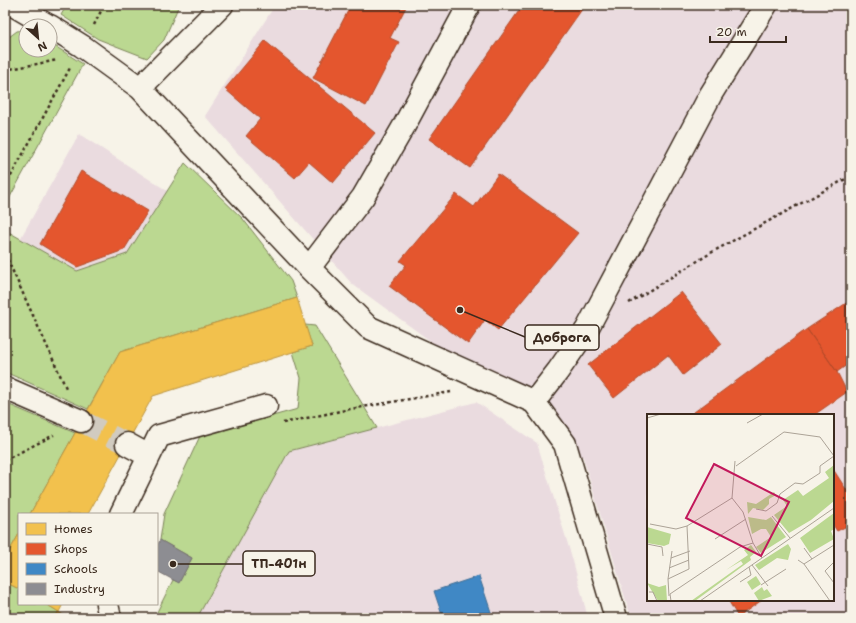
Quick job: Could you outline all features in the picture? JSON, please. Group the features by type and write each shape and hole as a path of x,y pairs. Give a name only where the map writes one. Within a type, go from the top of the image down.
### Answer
{"lane":[{"path":"13,5 36,18"},
{"path":"140,88 222,5"},
{"path":"309,268 363,197 404,126 469,5"},
{"path":"534,402 558,371 587,329 711,94 766,5"},
{"path":"58,33 79,52 140,88 309,268 368,327 534,402 565,444 616,618"},
{"path":"5,388 81,421"},
{"path":"120,513 159,436 266,406"},
{"path":"127,444 148,456"},
{"path":"108,605 110,618"}],"path":[{"path":"5,187 104,5"},
{"path":"5,70 79,52"},
{"path":"627,304 714,251 851,176"},
{"path":"5,254 81,421 5,460"},
{"path":"266,406 282,423 350,409 457,391"}],"shaded area":[{"path":"275,5 851,5 851,618 631,618 583,457 528,412 352,284 205,116"},
{"path":"79,134 197,210 143,287 10,257"},
{"path":"476,402 537,443 573,561 588,618 197,618 289,451"}],"green space":[{"path":"67,5 179,5 164,40 147,58 98,39 61,15"},
{"path":"17,31 18,58 58,58 58,48 83,64 5,206 5,40"},
{"path":"185,163 243,219 291,281 297,298 120,352 88,409 5,372 5,230 77,271 127,254"},
{"path":"305,325 315,326 377,428 289,451 197,618 154,618 173,580 179,582 192,558 160,540 164,514 200,436 298,409 301,378 293,352 312,346"},
{"path":"5,403 75,433 31,513 18,513 18,536 5,559"},
{"path":"5,582 18,588 18,605 48,605 59,612 55,618 5,618"}],"building: Homes":[{"path":"297,298 312,346 153,396 89,513 31,513 120,352"},
{"path":"18,536 18,588 5,582 5,559"},
{"path":"48,605 62,605 59,612"},
{"path":"58,612 69,618 55,618"}],"building: Shops":[{"path":"351,5 407,5 390,38 399,42 366,106 313,78"},
{"path":"523,5 585,5 470,168 429,139"},
{"path":"265,41 375,133 333,183 309,162 295,178 246,136 260,119 225,89"},
{"path":"81,171 148,211 124,250 77,267 40,244"},
{"path":"498,174 578,233 498,330 485,320 468,344 389,286 406,265 400,261 456,194 474,207"},
{"path":"681,292 722,344 683,375 668,355 614,398 588,365"},
{"path":"851,300 851,362 837,372 807,329"},
{"path":"807,329 837,372 847,392 815,414 691,414"},
{"path":"834,471 851,497 851,524 837,531 834,526"},
{"path":"729,601 761,601 738,617"}],"building: Schools":[{"path":"479,576 493,618 443,618 434,591"}],"building: Industry":[{"path":"160,540 192,558 179,583 158,572 158,544"}],"tunnel":[{"path":"81,421 127,444"}],"place":[{"name":"Доброга","path":"460,310"},
{"name":"ТП-401н","path":"173,564"}]}
